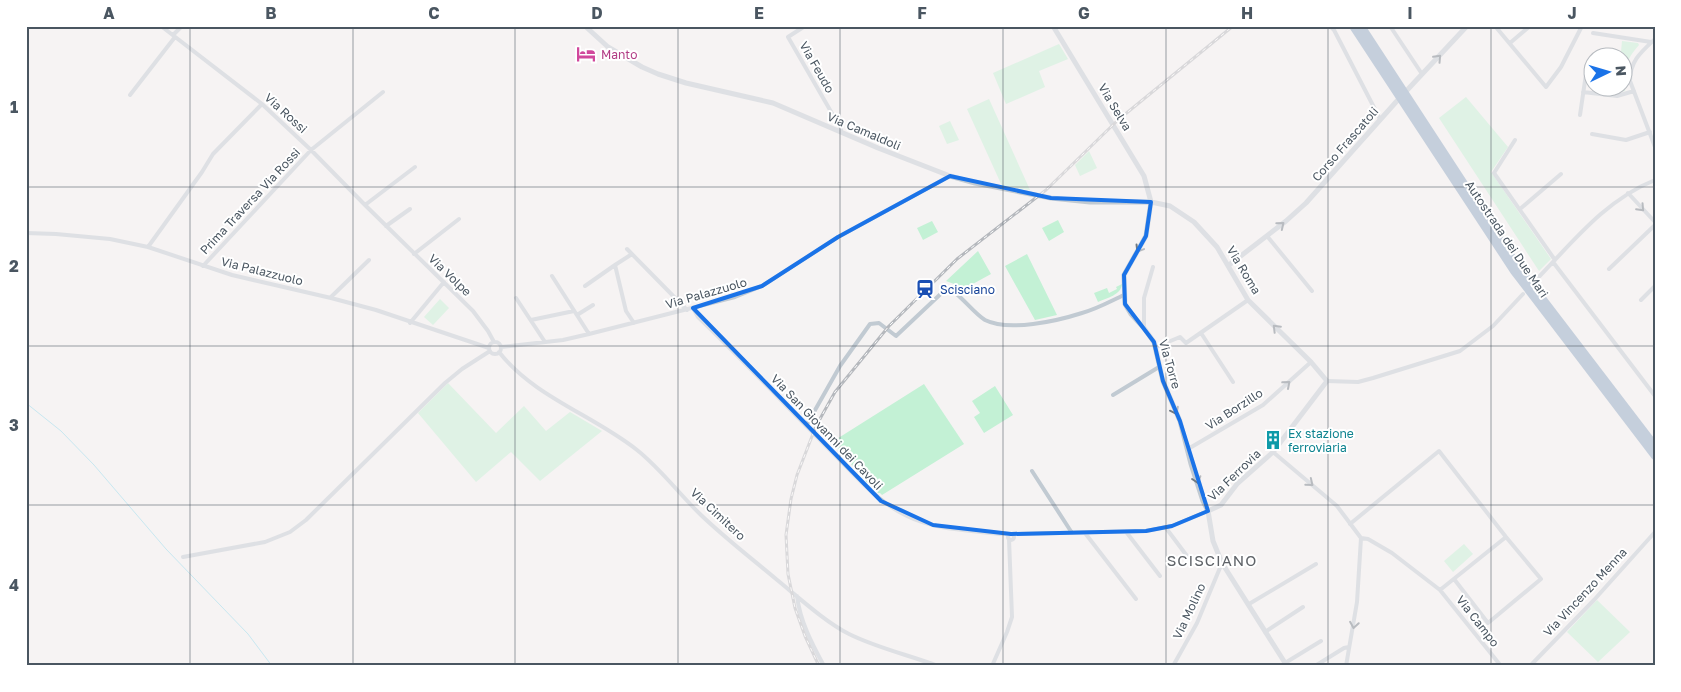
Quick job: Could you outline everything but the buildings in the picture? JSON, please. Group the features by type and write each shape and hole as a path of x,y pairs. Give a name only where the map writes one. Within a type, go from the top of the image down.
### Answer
{"highway":[{"name":"Autostrada dei Due Mari","path":"1354,26 1397,87 1469,198 1529,281 1537,298 1655,456"},
{"name":"Autostrada dei Due Mari","path":"1361,26 1397,87"},
{"name":"Autostrada dei Due Mari","path":"1537,298 1655,446"}],"street":[{"name":"Via Rossi","path":"160,26 262,104 312,150 386,226"},
{"path":"130,95 182,26"},
{"name":"Via Camaldoli","path":"585,26 608,47 658,74 686,83 773,103 950,176 975,183 1051,198 1090,202 1151,202"},
{"name":"Via Feudo","path":"805,26 788,38 841,129 840,132"},
{"name":"Via Selva","path":"1053,26 1144,176 1151,202"},
{"path":"1330,26 1334,30 1380,119"},
{"path":"1390,26 1422,74"},
{"name":"Corso Frascatoli","path":"1229,265 1306,203 1380,119 1468,26"},
{"path":"1495,26 1546,87 1560,67 1582,26"},
{"path":"1510,43 1530,26"},
{"path":"1593,33 1653,40"},
{"path":"1634,61 1653,40"},
{"path":"1580,115 1584,86"},
{"path":"1634,91 1655,147"},
{"name":"Prima Traversa Via Rossi","path":"203,266 312,150 383,92"},
{"path":"148,247 213,154 262,104"},
{"path":"1592,134 1626,140 1650,132"},
{"path":"1515,140 1494,173 1554,261 1655,396"},
{"path":"365,205 415,167"},
{"path":"1520,209 1561,174"},
{"name":"Via Palazzuolo","path":"501,348 589,334 735,297 762,286 838,237 950,176"},
{"path":"1529,281 1554,261 1594,218 1628,193 1655,180"},
{"path":"1609,269 1655,224 1628,193"},
{"path":"806,426 840,366 870,324 879,323 896,336 947,288 954,291 978,315 991,323 1006,326 1025,325 1084,313 1124,294 1124,275 1146,236 1151,202"},
{"name":"Via Roma","path":"1151,202 1170,206 1194,222 1218,247 1248,300 1311,362 1327,381"},
{"path":"386,226 410,209"},
{"path":"414,254 459,219"},
{"name":"Via Volpe","path":"386,226 473,311 494,342"},
{"name":"Via Palazzuolo","path":"26,233 101,238 148,247 232,275 376,310 489,350"},
{"path":"1267,236 1312,292"},
{"path":"627,249 687,310"},
{"path":"585,286 632,254"},
{"path":"331,298 369,260"},
{"path":"615,265 626,311 634,323"},
{"path":"1144,328 1144,298 1153,266"},
{"path":"552,276 589,334"},
{"path":"410,323 444,282"},
{"path":"1641,300 1655,286"},
{"name":"Via Torre","path":"1124,294 1127,309 1151,336 1156,348 1159,367 1168,395 1180,420 1203,501 1208,511 1211,534 1222,563 1286,664"},
{"path":"1327,381 1358,382 1460,351 1493,326 1523,294"},
{"path":"516,298 545,342"},
{"path":"1156,348 1180,337 1186,343 1248,300"},
{"path":"531,320 575,313 593,305"},
{"name":"Via San Giovanni dei Cavoli","path":"693,308 698,316 748,364 806,426 881,501 907,516 933,525 1011,537 1022,534 1127,532 1166,528 1208,511"},
{"path":"1201,333 1233,382"},
{"path":"182,557 265,542 290,532 306,520 462,368 489,350 490,344 498,343 501,348 499,352 493,354 489,350"},
{"name":"Via Cimitero","path":"499,352 509,365 535,385 604,426 638,451 663,473 701,515 797,596 847,633 938,666"},
{"name":"Via Borzillo","path":"1188,449 1263,405 1311,362"},
{"path":"1114,395 1159,367"},
{"name":"Via Ferrovia","path":"1208,511 1221,505 1237,484 1273,452 1327,381"},
{"path":"1350,524 1439,451 1506,537"},
{"path":"1273,452 1325,494 1337,506 1361,538 1357,602 1346,666"},
{"path":"1032,471 1072,533"},
{"path":"1166,528 1186,556"},
{"path":"1127,532 1160,576"},
{"name":"Via Vincenzo Menna","path":"1530,666 1594,600 1655,532"},
{"path":"1086,533 1136,599"},
{"path":"992,666 1012,617 1011,537"},
{"name":"Via Campo","path":"1440,590 1506,537 1541,579 1488,623 1454,579"},
{"name":"Via Campo","path":"1361,538 1368,539 1392,553 1440,590 1500,666"},
{"name":"Via Molino","path":"1173,666 1197,623 1222,563"},
{"path":"1249,604 1316,564"},
{"path":"797,596 798,606 809,635 824,666"},
{"path":"1265,632 1303,607"},
{"path":"1286,664 1320,641"},
{"path":"1315,666 1344,648 1349,647"}],"highlighted area":[{"path":"950,176 1051,198 1151,202 1146,236 1124,275 1125,304 1154,342 1163,381 1180,421 1208,511 1172,526 1146,531 1011,534 933,525 881,501 693,308 762,286 838,237"}],"green space":[{"path":"1622,41 1638,43 1639,45 1634,51 1634,48 1621,48"},
{"path":"1059,44 1068,59 1039,71 1045,87 1006,104 993,73"},
{"path":"1466,97 1508,147 1491,172 1551,259 1539,271 1439,118"},
{"path":"989,99 1030,190 1002,186 967,109"},
{"path":"950,121 959,140 947,144 939,126"},
{"path":"1089,151 1097,168 1080,176 1075,165"},
{"path":"1058,220 1064,232 1049,241 1042,228"},
{"path":"932,221 938,232 923,240 917,228"},
{"path":"978,251 991,274 960,291 954,284 946,281"},
{"path":"1027,254 1057,315 1035,320 1005,266"},
{"path":"1122,284 1119,291 1098,302 1094,293 1107,288 1109,293"},
{"path":"440,299 449,308 433,325 424,317"},
{"path":"448,383 496,433 524,406 546,431 570,412 602,431 540,481 511,452 476,482 418,413"},
{"path":"924,384 964,444 882,495 878,493 873,485 870,486 832,442"},
{"path":"995,386 1013,415 984,433 974,417 980,413 972,401"},
{"path":"1464,544 1473,554 1453,572 1444,561"},
{"path":"1597,600 1630,632 1598,662 1567,632"}],"waterway":[{"path":"26,403 61,431 94,465 166,549 248,634 272,666"}],"railway":[{"path":"819,666 795,608 788,574 786,535 791,499 797,475 816,426 835,392 889,326 957,259 1046,190 1118,120 1233,26"}],"place":[{"name":"Manto","path":"586,54"},
{"name":"Scisciano","path":"925,289"},
{"name":"Ex stazione ferroviaria","path":"1273,440"}],"district":[{"name":"SCISCIANO","path":"1212,560"}]}
